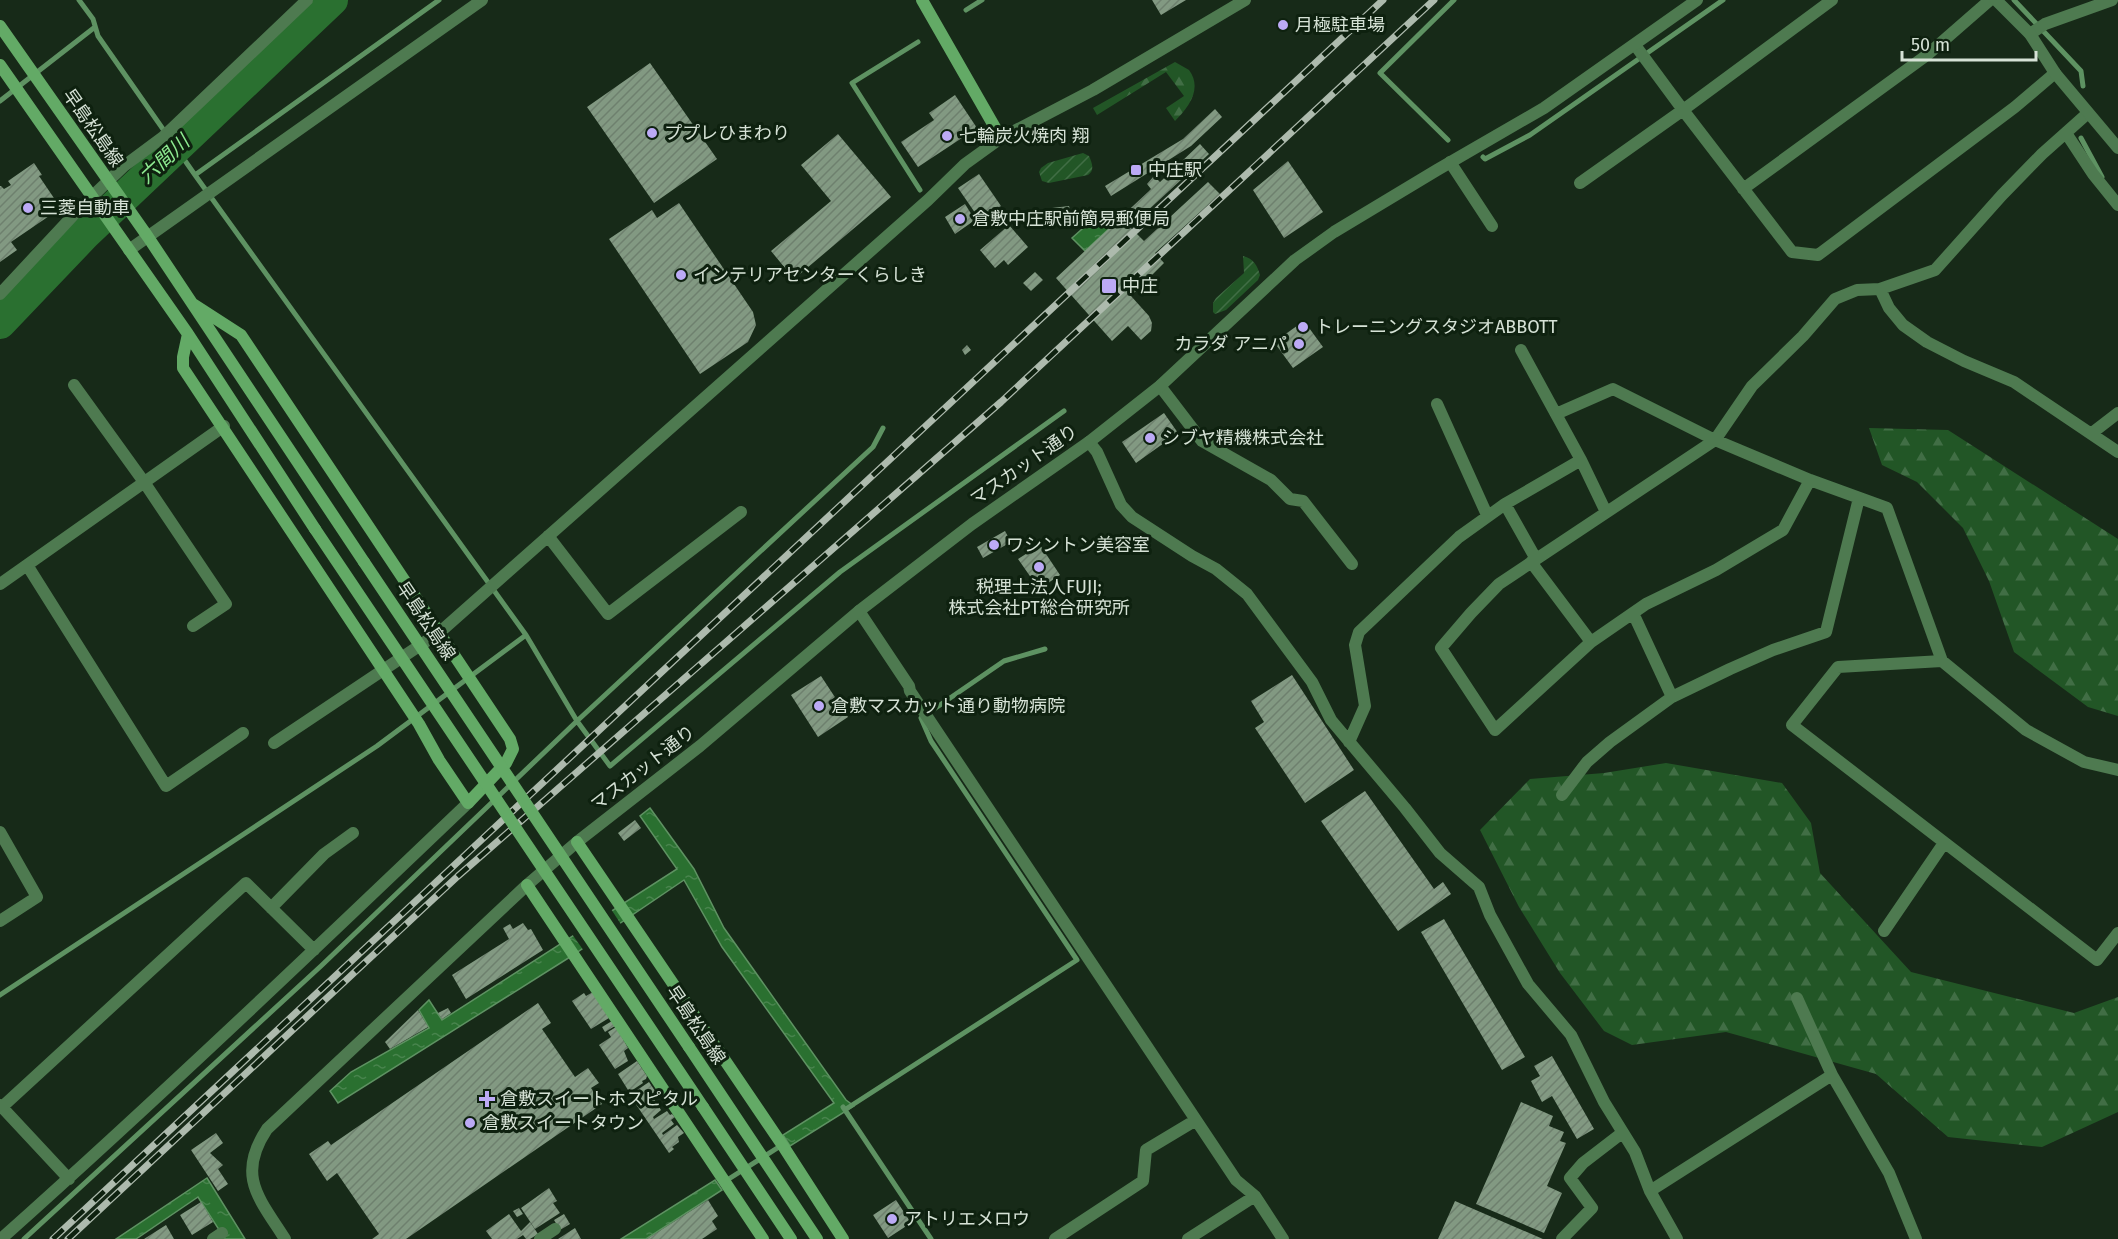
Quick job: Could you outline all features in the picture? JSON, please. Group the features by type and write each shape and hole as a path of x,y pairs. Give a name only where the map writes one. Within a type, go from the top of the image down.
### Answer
{"main road":[{"path":"922,0 1000,138"},
{"name":"早島松島線","path":"0,26 148,237 817,1239"},
{"path":"0,65 188,334 315,529 791,1239"},
{"path":"188,334 183,368 224,426 468,803 506,763 513,749 510,739 241,335 193,304"},
{"path":"577,842 782,1144 843,1239"},
{"path":"527,885 763,1239"}],"street":[{"path":"0,294 68,220 94,201 307,0"},
{"path":"129,250 482,0"},
{"path":"274,744 440,632 928,200 965,164 1000,138 1093,90 1245,0"},
{"name":"マスカット通り","path":"285,1239 265,1207 252,1178 251,1161 267,1129 527,885 577,842 700,746 859,610 972,524 1089,442 1160,386 1295,260 1334,232 1450,162 1641,53 1697,0"},
{"path":"1580,183 1832,0"},
{"path":"1743,189 1927,55 1989,0"},
{"path":"1996,0 2037,29 2055,73 2118,148"},
{"path":"2037,29 2112,0"},
{"path":"1641,53 1792,252 1818,255 2015,107 2055,73"},
{"path":"1810,480 1783,530 1716,570 1646,604 1591,642 1496,730 1441,648 1499,584 1715,440 1752,386 1803,336 1835,299 1857,290 1880,289 1935,270 2002,195 2088,113"},
{"path":"2066,133 2093,174 2118,205"},
{"path":"1450,162 1492,226"},
{"path":"1880,289 1889,308 1903,325 1927,342 1964,361 2014,382 2118,452"},
{"path":"1521,350 1581,460 1606,512"},
{"path":"74,385 144,482 226,603 193,626"},
{"path":"1160,386 1202,441 1271,480 1290,499 1303,501 1352,564"},
{"path":"1556,414 1613,389 1715,440 1810,480 1887,508 1942,662 2026,730 2084,762 2118,770"},
{"path":"1437,404 1487,515"},
{"path":"2092,433 2118,413"},
{"path":"0,584 224,426"},
{"path":"1089,442 1097,452 1121,505 1132,517 1216,569 1248,594 1312,682 1331,720 1440,853 1479,886 1490,915 1528,984 1571,1035 1604,1102 1635,1152 1650,1191 1677,1239"},
{"path":"1349,742 1365,706 1355,645 1359,632 1459,537 1487,515 1581,460"},
{"path":"1562,795 1587,762 1610,742 1672,697 1751,659 1826,632 1859,498"},
{"path":"1505,504 1534,560 1591,642"},
{"path":"548,536 608,614 741,512"},
{"path":"27,564 166,786 243,733"},
{"path":"859,610 909,686 910,692 1236,1180 1255,1196 1283,1239"},
{"path":"1634,613 1672,697"},
{"path":"1942,662 1838,667 1792,725 2097,960 2118,933"},
{"path":"1,1239 69,1179 468,803"},
{"path":"0,832 37,897 0,921"},
{"path":"271,908 324,854 353,833"},
{"path":"1884,931 1944,843"},
{"path":"69,1179 1,1106 246,883 314,950"},
{"path":"1797,998 1832,1075 1889,1173 1916,1239"},
{"path":"1650,1191 1832,1075"},
{"path":"1055,1239 1143,1181 1146,1150 1196,1120"},
{"path":"1562,1239 1592,1208 1570,1178 1583,1163 1622,1133"},
{"path":"1188,1239 1255,1196"},
{"path":"540,1239 555,1229"}],"green space":[{"path":"1175,62 1189,70 1195,84 1189,104 1175,121 1166,108 1184,96 1166,72 1097,115 1093,108"},
{"path":"1083,153 1089,156 1092,164 1092,171 1088,175 1049,183 1042,181 1039,172 1048,163"},
{"path":"1243,256 1256,265 1260,275 1258,280 1226,310 1215,314 1213,303 1216,298 1244,273"},
{"path":"1869,428 1948,430 2118,539 2118,716 2088,707 2014,652 1989,581 1963,528 1917,482 1882,465"},
{"path":"1666,763 1782,783 1811,823 1820,873 1911,972 2074,1013 2118,997 2118,1112 2042,1147 1948,1137 1876,1074 1726,1032 1632,1045 1604,1031 1560,973 1519,907 1480,830 1530,779 1604,773"}],"water":[{"path":"1100,213 1112,226 1085,251 1072,238"},
{"path":"650,808 694,869 724,928 846,1100 854,1106 790,1146 783,1135 834,1103 722,947 684,880 570,957 338,1103 330,1091 351,1072 429,1028 419,1010 429,1000 442,1020 677,869 640,816"},
{"path":"207,1178 245,1239 225,1239 198,1197 136,1239 116,1239"},
{"path":"715,1180 722,1190 646,1239 621,1239"}],"pier":[{"path":"611,909 622,926 584,951 572,934"}],"building":[{"path":"1152,0 1186,0 1161,15"},
{"name":"ププレひまわり","path":"650,63 717,159 654,203 587,107"},
{"path":"955,95 977,128 918,167 901,142 934,120 929,113"},
{"path":"1215,109 1222,117 1191,146 1111,196 1105,186 1183,139"},
{"path":"838,134 891,197 794,279 771,251 831,201 801,165"},
{"name":"中庄","path":"1200,144 1209,154 1130,227 1144,241 1208,182 1220,194 1155,253 1164,263 1131,296 1149,316 1152,323 1151,331 1141,340 1128,326 1112,341 1056,278 1151,189 1147,184 1154,176 1160,182"},
{"path":"1288,161 1323,212 1284,238 1253,190"},
{"name":"三菱自動車","path":"34,163 42,175 39,176 58,204 55,212 11,242 17,250 0,262 0,186 4,189 11,185 8,181"},
{"path":"979,174 1001,206 980,220 958,188"},
{"name":"インテリアセンターくらしき","path":"679,203 753,312 756,325 748,342 700,374 609,239 652,210 657,218"},
{"name":"倉敷中庄駅前簡易郵便局","path":"965,204 975,220 955,234 945,217"},
{"path":"1069,206 1071,213 1054,216 1052,208"},
{"path":"1009,225 1028,247 1008,265 1004,260 995,268 980,250"},
{"path":"1035,272 1043,280 1031,291 1023,283"},
{"name":"カラダ アニパ","path":"1304,321 1323,347 1293,368 1274,342"},
{"path":"967,345 971,350 965,355 962,350"},
{"name":"シブヤ精機株式会社","path":"1164,413 1178,433 1136,463 1122,442"},
{"name":"ワシントン美容室","path":"1005,531 1011,542 983,558 977,547"},
{"name":"税理士法人FUJI; 株式会社PT総合研究所","path":"1040,545 1060,575 1039,589 1018,559"},
{"path":"1292,675 1354,770 1305,803 1255,728 1264,722 1251,701"},
{"name":"倉敷マスカット通り動物病院","path":"821,676 848,717 818,737 791,695"},
{"path":"1365,791 1434,889 1443,882 1451,894 1398,931 1321,821"},
{"path":"635,820 641,828 624,841 618,833"},
{"path":"1444,919 1525,1057 1502,1070 1421,932"},
{"path":"523,923 528,930 531,929 543,950 466,999 452,975 509,939 503,928 510,924 513,929"},
{"path":"593,992 609,1018 591,1029 572,1001 584,993 586,996"},
{"name":"倉敷スイートタウン","path":"538,1003 551,1023 542,1029 575,1077 588,1068 599,1083 591,1088 602,1104 406,1239 372,1239 379,1234 337,1173 327,1181 309,1154 328,1141 331,1145"},
{"path":"448,1008 451,1013 442,1019 438,1013"},
{"path":"418,1010 428,1027 390,1049 385,1042"},
{"path":"612,1021 615,1026 605,1032 602,1027"},
{"path":"616,1027 628,1048 624,1051 628,1061 615,1069 599,1045 611,1037 608,1032"},
{"path":"1552,1056 1594,1129 1577,1139 1552,1096 1542,1102 1531,1081 1540,1076 1534,1066"},
{"path":"637,1061 647,1076 642,1081 643,1083 631,1091 618,1074"},
{"path":"649,1082 655,1091 644,1106 654,1099 661,1110 653,1117 654,1119 667,1111 675,1117 671,1120 674,1124 662,1133 663,1135 677,1125 684,1133 678,1137 679,1142 672,1147 674,1149 669,1153 631,1094"},
{"path":"1521,1102 1553,1116 1549,1126 1564,1132 1560,1141 1566,1143 1547,1186 1562,1193 1544,1233 1476,1204"},
{"path":"216,1133 223,1143 210,1153 223,1165 218,1169 228,1184 218,1191 191,1150"},
{"path":"549,1188 557,1201 553,1203 560,1213 535,1229 521,1208"},
{"path":"708,1200 718,1216 712,1221 717,1229 702,1239 647,1239"},
{"name":"アトリエメロウ","path":"896,1200 911,1223 888,1238 873,1215"},
{"path":"1455,1201 1543,1239 1438,1239"},
{"path":"201,1202 213,1222 192,1235 180,1215"},
{"path":"519,1208 523,1214 517,1217 513,1211"},
{"path":"509,1214 521,1231 530,1222 538,1234 530,1239 526,1239 523,1235 517,1239 492,1239 486,1231"},
{"path":"564,1214 570,1224 560,1230 554,1220"},
{"path":"166,1225 174,1239 144,1239"},
{"path":"575,1228 581,1239 558,1239"}],"waterway":[{"path":"24,1239 321,966 577,721 526,635 195,175 98,36 93,19 79,0"},
{"name":"六間川","path":"0,323 84,235 332,0"},
{"path":"195,175 439,0"},
{"path":"966,10 982,0"},
{"path":"1448,140 1380,73 1454,0"},
{"path":"1483,157 1485,159 1530,135 1723,0"},
{"path":"2014,0 2081,71 2083,86"},
{"path":"0,101 95,27"},
{"path":"918,42 852,83 920,190"},
{"path":"2081,138 2102,177"},
{"path":"883,428 873,447 577,721 610,766 840,572 1064,411"},
{"path":"0,995 377,746 526,635"},
{"path":"846,1109 1077,960 931,741 921,718 1004,661 1045,649"},
{"path":"843,1107 931,1239"},
{"path":"724,1182 782,1145"}],"railway":[{"path":"53,1239 1383,0"},
{"path":"68,1239 458,876 1001,402 1434,0"}],"place":[{"name":"月極駐車場","path":"1283,25"},
{"name":"ププレひまわり","path":"652,133"},
{"name":"七輪炭火焼肉 翔","path":"947,136"},
{"name":"中庄駅","path":"1136,170"},
{"name":"三菱自動車","path":"28,208"},
{"name":"倉敷中庄駅前簡易郵便局","path":"960,219"},
{"name":"インテリアセンターくらしき","path":"681,275"},
{"name":"中庄","path":"1109,286"},
{"name":"トレーニングスタジオABBOTT","path":"1303,327"},
{"name":"カラダ アニパ","path":"1299,344"},
{"name":"シブヤ精機株式会社","path":"1150,438"},
{"name":"ワシントン美容室","path":"994,545"},
{"name":"税理士法人FUJI; 株式会社PT総合研究所","path":"1039,567"},
{"name":"倉敷マスカット通り動物病院","path":"819,706"},
{"name":"倉敷スイートホスピタル","path":"487,1099"},
{"name":"倉敷スイートタウン","path":"470,1123"},
{"name":"アトリエメロウ","path":"892,1219"}]}
